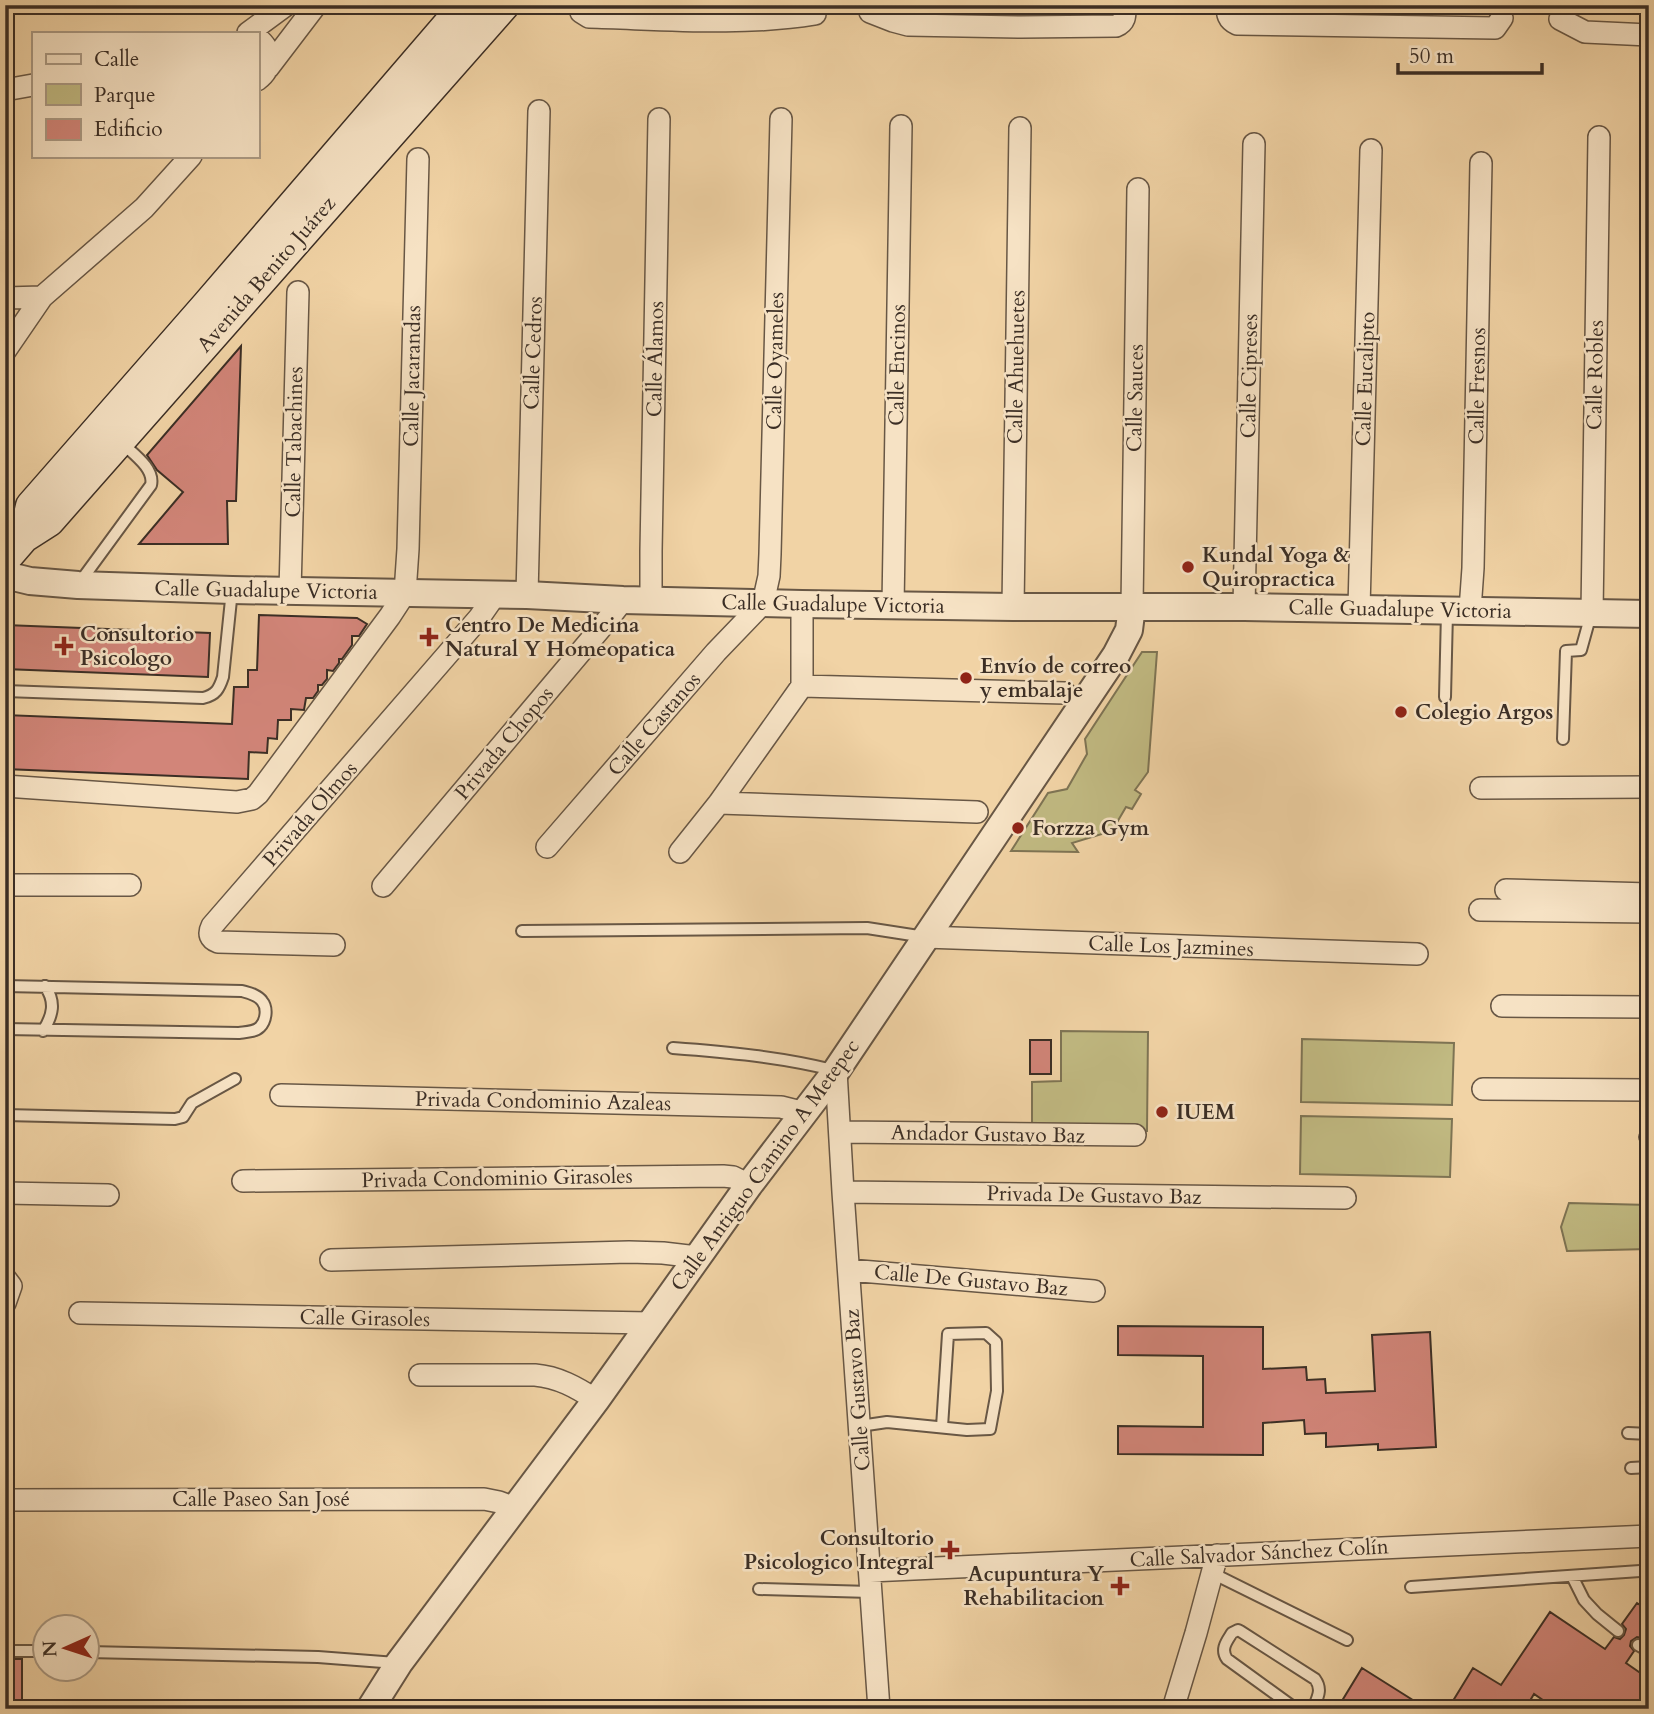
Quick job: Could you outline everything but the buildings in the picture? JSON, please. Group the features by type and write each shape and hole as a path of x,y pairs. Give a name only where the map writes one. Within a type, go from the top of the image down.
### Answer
{"main road":[{"name":"Avenida Benito Juárez","path":"13,548 199,315 465,5"},
{"name":"Avenida Benito Juárez","path":"13,548 49,521 504,5"}],"street":[{"path":"249,32 286,5"},
{"path":"260,77 316,5"},
{"path":"580,5 581,12 589,17 757,21 815,14"},
{"path":"870,12 908,25 1021,16 1116,26 1124,20 1125,5"},
{"path":"1227,5 1229,19 1237,24 1333,15 1495,28 1502,18"},
{"path":"1560,19 1584,32 1649,34"},
{"path":"259,39 268,50 270,59 260,77"},
{"path":"5,90 32,85"},
{"name":"Calle Cedros","path":"527,595 539,111"},
{"name":"Calle Álamos","path":"652,600 660,119"},
{"name":"Calle Oyameles","path":"763,603 769,576 770,554 782,119"},
{"name":"Calle Encinos","path":"893,605 901,126"},
{"name":"Calle Ahuehuetes","path":"1013,607 1020,128"},
{"name":"Calle Robles","path":"1592,613 1599,137"},
{"name":"Calle Cipreses","path":"1244,607 1254,145"},
{"name":"Calle Eucalipto","path":"1359,608 1371,150"},
{"path":"5,351 42,298 144,208 189,158"},
{"name":"Calle Jacarandas","path":"405,593 418,159"},
{"name":"Calle Fresnos","path":"1458,609 1473,568 1481,163"},
{"name":"Calle Sauces","path":"1132,606 1138,189"},
{"name":"Calle Tabachines","path":"289,591 298,292"},
{"path":"5,298 42,298"},
{"name":"Calle Guadalupe Victoria","path":"13,548 30,581 78,584 802,604 1458,609 1649,614"},
{"path":"5,786 237,803 252,799 405,593"},
{"name":"Privada Olmos","path":"334,945 218,942 209,936 212,926 470,629 495,595"},
{"name":"Privada Chopos","path":"383,886 623,600"},
{"name":"Calle Castanos","path":"547,847 716,652 763,603"},
{"path":"680,852 719,803 802,685 802,604"},
{"name":"Calle Antiguo Camino A Metepec","path":"370,1709 399,1664 596,1400 749,1185 836,1071 1116,655 1129,630 1132,606"},
{"path":"802,685 1065,693"},
{"path":"1481,788 1649,787"},
{"path":"719,803 976,812"},
{"path":"5,886 130,885"},
{"path":"1506,890 1649,894"},
{"path":"1479,910 1649,912"},
{"name":"Calle Los Jazmines","path":"925,937 1417,954"},
{"path":"1502,1006 1649,1007"},
{"name":"Calle Gustavo Baz","path":"836,1071 842,1192 879,1709"},
{"path":"1483,1089 1649,1090"},
{"name":"Privada Condominio Azaleas","path":"281,1095 781,1107 804,1113"},
{"name":"Andador Gustavo Baz","path":"840,1132 1135,1135"},
{"name":"Privada Condominio Girasoles","path":"243,1181 723,1176 733,1177 749,1185"},
{"name":"Privada De Gustavo Baz","path":"842,1192 1345,1198"},
{"path":"5,1193 108,1195"},
{"path":"331,1260 629,1252 697,1257"},
{"name":"Calle De Gustavo Baz","path":"849,1270 1094,1291"},
{"path":"5,1278 11,1286 5,1303"},
{"name":"Calle Girasoles","path":"80,1313 650,1323"},
{"path":"420,1376 548,1376 560,1379 596,1400"},
{"name":"Calle Paseo San José","path":"5,1500 484,1500 515,1508"},
{"name":"Calle Salvador Sánchez Colín","path":"870,1582 1214,1564 1649,1536"},
{"path":"1173,1709 1214,1564"}],"lane":[{"path":"78,584 153,480 150,472 120,440"},
{"path":"5,691 202,698 213,695 219,689 223,677 232,590"},
{"path":"1445,697 1458,609"},
{"path":"1563,739 1566,651 1581,650 1592,613"},
{"path":"522,931 867,928 925,937"},
{"path":"5,986 242,991 262,1001 266,1010 265,1020 260,1027 239,1034 5,1029"},
{"path":"43,1031 53,1012 51,995 45,986"},
{"path":"673,1048 733,1053 814,1065 836,1071"},
{"path":"5,1115 175,1119 183,1117 192,1103 235,1079"},
{"path":"860,1426 887,1422 967,1430 990,1429 997,1391 996,1342 986,1333 948,1334 942,1427"},
{"path":"1628,1433 1649,1434"},
{"path":"1631,1468 1649,1467"},
{"path":"1214,1564 1347,1640"},
{"path":"1411,1587 1640,1570"},
{"path":"1572,1576 1584,1600 1618,1630"},
{"path":"759,1589 870,1582"},
{"path":"1296,1709 1227,1659 1223,1649 1232,1633 1240,1631 1315,1679 1320,1691 1313,1709"},
{"path":"1638,1645 1649,1651"},
{"path":"5,1651 32,1651"},
{"path":"102,1652 318,1657 399,1664"}],"green space":[{"path":"1142,652 1157,652 1148,772 1135,790 1141,794 1132,809 1126,807 1112,831 1072,843 1078,852 1011,851 1048,793 1067,789 1087,754 1085,739"},
{"path":"1061,1031 1148,1032 1147,1131 1032,1132 1032,1082 1061,1081"},
{"path":"1302,1039 1454,1043 1452,1105 1301,1102"},
{"path":"1301,1116 1452,1119 1450,1177 1300,1174"},
{"path":"1569,1203 1649,1205 1649,1249 1567,1251 1561,1227"}],"place":[{"name":"Kundal Yoga & Quiropractica","path":"1188,567"},
{"name":"Centro De Medicina Natural Y Homeopatica","path":"429,637"},
{"name":"Consultorio Psicologo","path":"64,646"},
{"name":"Envío de correo y embalaje","path":"966,678"},
{"name":"Colegio Argos","path":"1401,712"},
{"name":"Forzza Gym","path":"1018,828"},
{"name":"IUEM","path":"1162,1112"},
{"name":"Consultorio Psicologico Integral","path":"950,1550"},
{"name":"Acupuntura Y Rehabilitacion","path":"1120,1586"}]}
